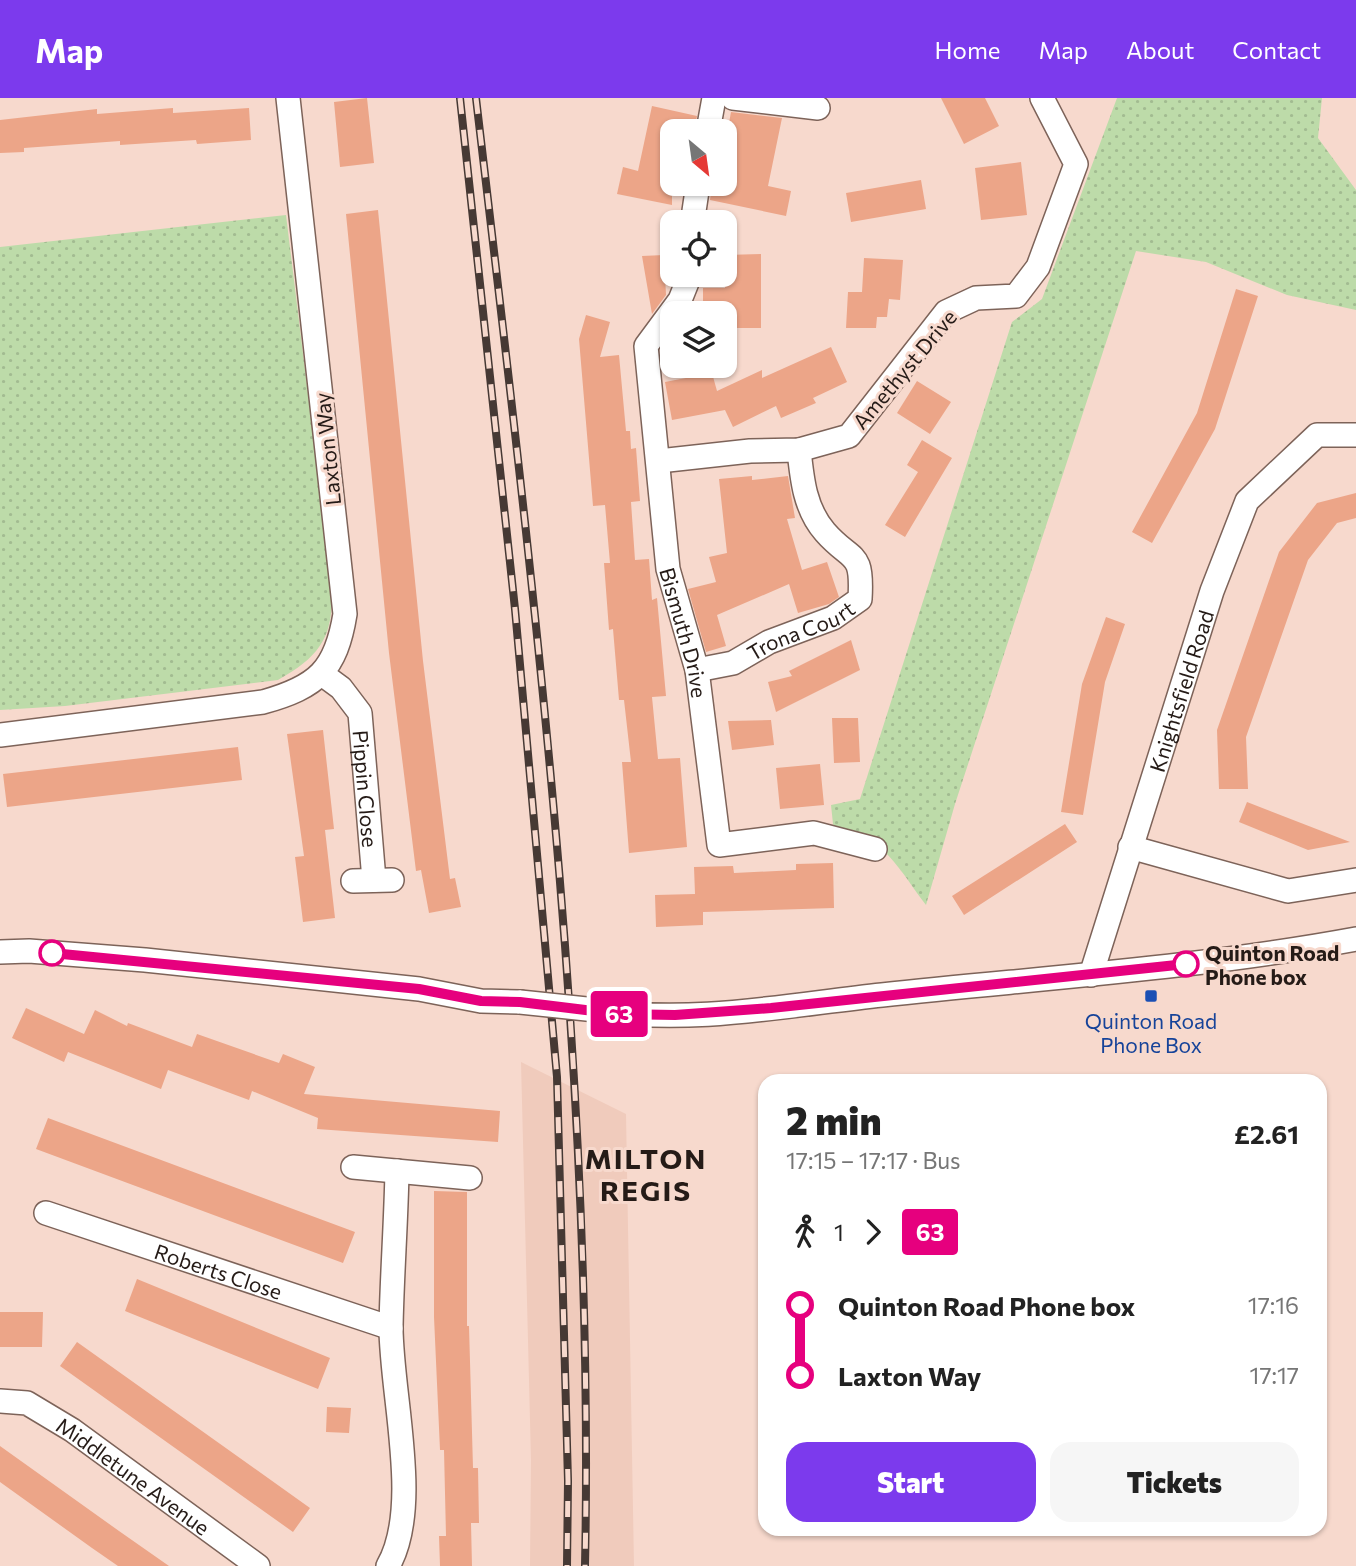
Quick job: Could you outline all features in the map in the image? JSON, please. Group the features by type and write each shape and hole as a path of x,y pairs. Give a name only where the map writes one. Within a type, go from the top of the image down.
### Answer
{"street":[{"name":"Laxton Way","path":"0,735 262,702 304,688 322,674 340,644 345,614 288,98"},
{"path":"710,119 714,98"},
{"path":"733,98 818,108"},
{"name":"Amethyst Drive","path":"659,461 750,451 799,450 849,436 946,312 976,298 1016,296 1038,267 1076,164 1065,138 1042,98"},
{"name":"Bismuth Drive","path":"685,287 680,300 646,346 668,569 697,670 719,845 814,833 875,849"},
{"name":"Knightsfield Road","path":"1091,975 1212,591 1247,501 1317,435 1356,435"},
{"name":"Trona Court","path":"697,670 733,663 769,642 833,618 860,600 861,577 854,555 825,532 803,492 799,450"},
{"name":"Pippin Close","path":"322,674 341,688 360,713 365,741 373,880"},
{"path":"1130,847 1288,891 1356,880"},
{"path":"0,952 29,951 158,962 419,989 481,1001 675,1015 1091,975 1356,939"},
{"path":"353,1167 470,1178"},
{"path":"388,1566 397,1550 404,1498 391,1328 397,1171"},
{"name":"Roberts Close","path":"46,1213 391,1328"},
{"name":"Middletune Avenue","path":"0,1401 27,1403 72,1430 258,1566"}],"shaded area":[{"path":"521,1062 626,1114 634,1566 530,1566 531,1460"}],"green space":[{"path":"1117,98 1322,98 1318,138 1356,190 1356,310 1287,295 1206,262 1136,251 955,804 926,905 899,868 878,846 853,832 838,830 833,824 831,805 860,799 1012,322 1042,299"},
{"path":"286,215 331,582 331,616 323,641 306,661 278,680 65,706 0,710 0,247"}],"building":[{"path":"367,98 374,163 340,167 334,102"},
{"path":"941,98 985,98 999,126 964,144"},
{"path":"652,106 697,116 696,119 660,119 660,196 672,196 672,205 617,194 623,167 638,171"},
{"path":"173,108 173,113 249,108 251,140 120,145 120,141 24,148 24,152 0,153 0,120 97,109 97,114"},
{"path":"731,112 782,118 768,186 791,191 786,216 710,200 710,196 737,196 737,119 730,119"},
{"path":"1021,162 1027,215 981,220 975,168"},
{"path":"921,180 926,209 851,222 846,193"},
{"path":"378,210 423,661 450,879 455,878 461,907 429,913 421,870 416,871 389,653 346,214"},
{"path":"761,254 761,328 737,328 737,301 703,301 703,288 737,287 737,255"},
{"path":"660,255 660,287 666,287 666,295 652,314 642,256"},
{"path":"864,258 903,260 900,300 889,299 887,317 877,317 876,328 846,328 848,292 862,292"},
{"path":"1236,289 1258,296 1215,429 1152,543 1132,532 1197,413"},
{"path":"586,315 610,322 600,357 619,355 626,431 630,431 631,449 636,448 640,501 631,502 635,560 649,559 652,600 657,598 666,696 652,697 658,759 680,758 687,847 629,853 622,762 631,762 624,700 619,700 613,629 609,630 604,563 610,563 605,505 593,506 579,339"},
{"path":"831,347 847,382 813,398 816,403 781,418 776,406 733,427 725,410 672,420 665,382 686,378 713,378 717,391 762,370 762,378"},
{"path":"917,381 951,402 930,434 897,413"},
{"path":"922,440 952,458 905,537 885,525 918,472 907,465"},
{"path":"752,476 752,480 788,476 795,518 787,519 802,570 827,562 839,597 829,604 798,613 789,584 717,615 726,646 706,652 688,589 716,582 709,557 727,553 719,479"},
{"path":"1356,493 1356,518 1337,523 1308,560 1246,737 1248,789 1219,789 1217,730 1279,552 1317,503"},
{"path":"1106,617 1125,624 1105,682 1083,815 1061,812 1082,684"},
{"path":"851,640 860,670 776,712 768,682 792,676 789,671"},
{"path":"832,718 858,718 860,762 834,763"},
{"path":"771,720 774,745 732,750 728,721"},
{"path":"323,730 334,829 325,830 335,918 303,922 295,857 304,856 287,734"},
{"path":"238,747 242,780 7,807 3,774"},
{"path":"820,764 824,805 780,809 776,768"},
{"path":"1247,802 1350,842 1308,850 1239,822"},
{"path":"1065,824 1077,842 964,915 952,896"},
{"path":"833,863 834,908 703,912 703,925 656,927 655,895 695,894 694,867 733,866 734,873 796,870 796,864"},
{"path":"26,1008 84,1034 95,1010 127,1026 128,1023 192,1047 197,1034 279,1063 283,1054 315,1067 304,1094 500,1111 498,1142 317,1129 318,1118 252,1091 249,1100 168,1070 161,1089 68,1052 64,1062 12,1038"},
{"path":"48,1118 355,1232 343,1263 36,1149"},
{"path":"434,1191 467,1192 467,1326 473,1468 478,1468 479,1523 471,1523 472,1566 440,1566 439,1536 446,1536 444,1450 440,1450 434,1317"},
{"path":"137,1279 330,1358 318,1389 125,1311"},
{"path":"0,1312 43,1312 42,1347 0,1347"},
{"path":"77,1342 310,1508 293,1532 60,1366"},
{"path":"327,1407 351,1408 349,1433 326,1432"},
{"path":"0,1446 169,1566 118,1566 92,1548 0,1482"}],"railway":[{"path":"460,98 515,609 557,1077 568,1481 567,1566"},
{"path":"476,98 538,647 570,1014 586,1382 585,1566"}],"bus line":[{"name":"63","path":"52,953 419,989 481,1001 520,1002 618,1014 675,1015 771,1008 1186,964"}],"place":[{"name":"Quinton Road Phone box","path":"1186,964"},
{"name":"Quinton Road Phone Box","path":"1151,996"}],"district":[{"name":"MILTON REGIS","path":"646,1174"}]}
